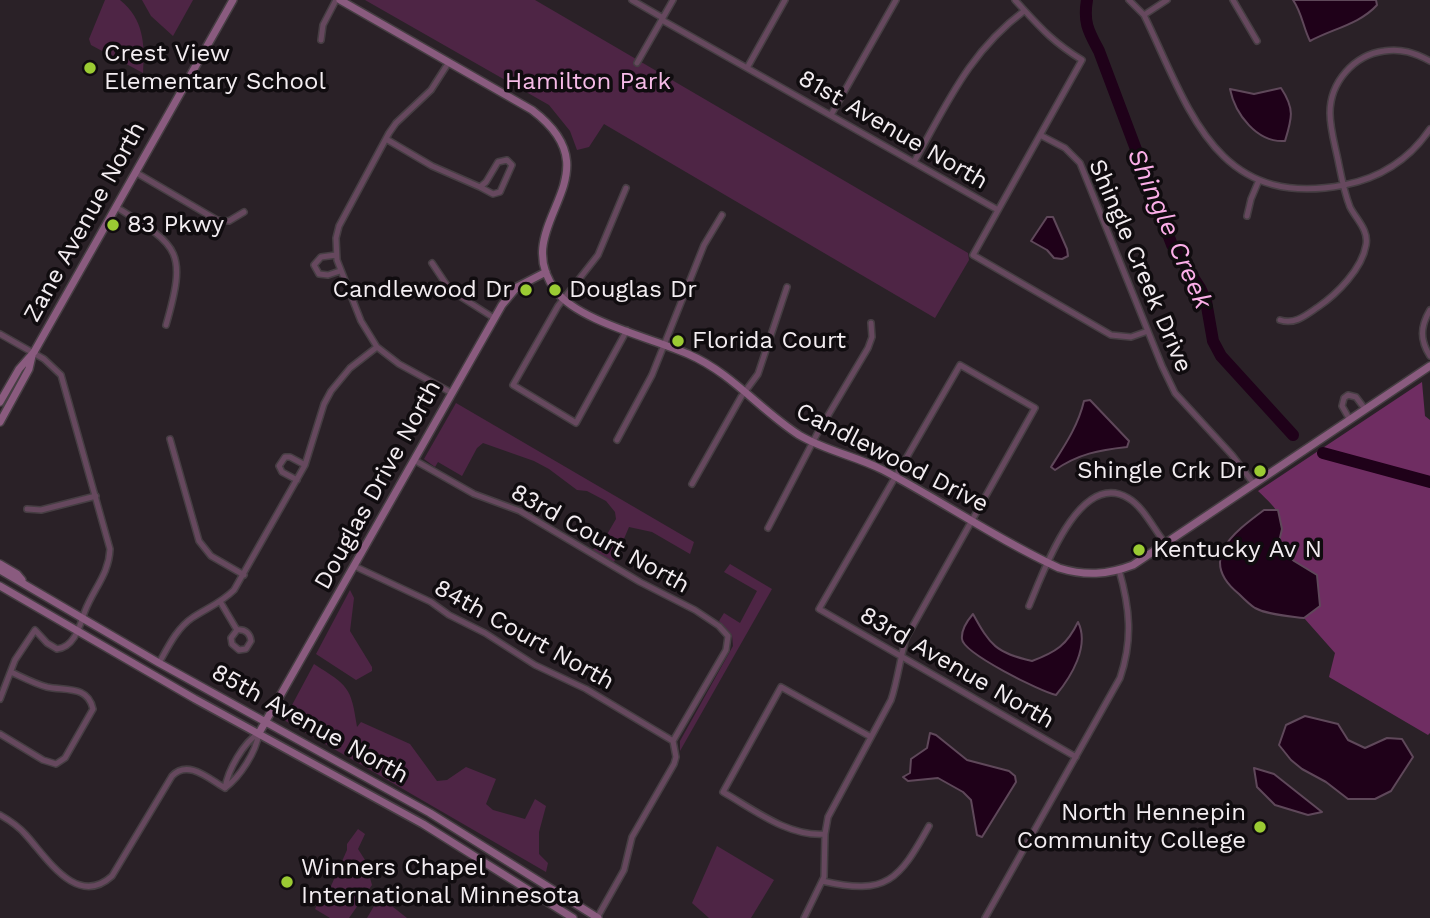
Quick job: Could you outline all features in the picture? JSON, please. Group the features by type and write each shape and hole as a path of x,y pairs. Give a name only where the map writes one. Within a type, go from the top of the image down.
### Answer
{"street":[{"name":"Zane Avenue North","path":"0,402 19,369 34,352 233,0"},
{"path":"321,40 323,24 338,0"},
{"name":"Candlewood Drive","path":"338,0 532,110 551,126 561,142 567,163 567,177 543,240 546,272 563,299 586,314 713,366 783,425 813,443 871,464 1047,563 1074,573 1090,574 1133,565 1430,366"},
{"name":"81st Avenue North","path":"632,0 998,210 972,255 1111,335 1130,337 1148,331"},
{"path":"637,63 673,0"},
{"path":"747,68 785,0"},
{"path":"831,115 896,0"},
{"path":"998,210 1082,60 1056,44 1015,0"},
{"path":"1129,0 1144,15 1202,134 1228,162 1259,180 1298,190 1344,185 1369,179 1399,163 1412,152 1430,129"},
{"path":"1144,15 1167,0"},
{"path":"1233,0 1257,41"},
{"path":"914,162 975,57 1005,25 1024,11"},
{"path":"1280,320 1287,323 1295,321 1329,299 1343,285 1364,253 1367,238 1349,205 1330,111 1331,99 1342,75 1361,58 1386,50 1411,52 1430,61"},
{"path":"449,62 431,90 396,123 386,139 339,226 336,255 361,321 377,347 399,364 452,393"},
{"name":"Shingle Creek Drive","path":"1040,135 1065,148 1080,163 1175,393 1232,455 1254,484"},
{"path":"386,139 442,171 493,194 500,192 512,165 507,160 498,162 480,187"},
{"path":"135,172 222,222 244,212"},
{"path":"1247,216 1259,180"},
{"path":"626,188 598,255 563,299 513,385 576,423 627,330"},
{"path":"116,207 155,231 174,254 177,274 174,299 166,325"},
{"path":"617,440 637,407 666,345 704,245 722,215"},
{"path":"336,255 321,257 314,265 323,276 340,271"},
{"path":"432,263 450,290 494,318"},
{"name":"Douglas Drive North","path":"0,815 21,830 62,875 77,884 89,886 102,883 113,876 178,770 190,768 225,788 237,777 258,742 259,733 494,318 517,287 546,272"},
{"path":"692,484 745,391 758,374 787,287"},
{"path":"1430,310 1422,325 1423,343 1430,356"},
{"path":"768,528 813,443 869,348 872,337 871,323"},
{"path":"0,334 34,352 61,375 108,538 109,559 107,569 85,610 78,631 65,647 57,649 35,630 22,648 0,699"},
{"path":"159,663 174,637 190,619 221,603 234,590 305,465 324,404 331,391 350,368 377,347"},
{"name":"Zane Avenue North","path":"0,422 29,369 34,352"},
{"path":"804,918 822,881 825,834 832,808 891,699 910,631 1035,408 960,365 896,477"},
{"path":"1350,420 1342,406 1348,395 1356,397 1365,409"},
{"path":"170,439 200,541 211,556 244,575"},
{"path":"297,480 282,471 279,466 281,462 285,457 290,457 305,465"},
{"name":"83rd Court North","path":"414,460 474,494 520,511 719,626 728,636 726,650 673,741"},
{"name":"83rd Avenue North","path":"896,477 819,609 1076,757"},
{"path":"1029,606 1047,563 1083,504 1090,498 1108,493 1127,497 1135,503 1166,544"},
{"path":"27,509 41,510 96,496"},
{"path":"0,564 17,574 27,586"},
{"name":"84th Court North","path":"354,566 431,602 535,665 596,695 673,741"},
{"name":"85th Avenue North","path":"0,570 159,663 430,813 597,918"},
{"path":"985,918 1112,694 1126,660 1130,624 1119,570"},
{"name":"85th Avenue North","path":"0,586 423,824 573,918"},
{"path":"221,603 237,631"},
{"path":"0,734 43,760 56,764 65,758 93,709 87,697 75,689 48,687 11,672"},
{"path":"825,834 812,835 788,828 723,792 781,687 871,737"},
{"path":"597,918 624,870 632,837 674,764 676,757 673,741"},
{"path":"423,824 430,813"},
{"path":"822,881 859,888 883,883 903,868 929,826"}],"green space":[{"path":"105,0 120,0 134,15 143,43 143,73 91,45 89,39"},
{"path":"142,0 193,0 173,36 151,16"},
{"name":"Hamilton Park","path":"365,0 535,0 968,253 969,260 935,318 604,124 589,147 577,150 570,131 549,105"},
{"path":"456,403 694,542 690,554 652,532 629,527 614,562 592,550 602,543 616,519 615,512 606,501 587,491 577,490 534,461 483,443 477,448 462,476 438,462 435,467 424,459"},
{"path":"730,564 772,589 680,751 680,741 733,646 732,635 719,621 724,613 740,623 757,591 724,572"},
{"path":"350,590 354,598 350,631 372,667 372,671 356,680 316,654"},
{"path":"314,664 346,688 353,703 357,727 361,722 410,744 437,781 447,780 466,767 496,779 486,804 493,810 525,819 535,799 546,806 539,832 539,854 548,863 546,872 284,720"},
{"path":"358,829 365,834 358,849 365,860 372,885 349,918 330,918 315,909 325,889 331,886 347,850 347,844"},
{"path":"717,846 774,880 751,918 709,918 692,903"},
{"path":"381,894 390,900 393,907 407,918 367,918"}],"shaded area":[{"path":"1293,0 1376,0 1377,5 1354,22 1310,41"},
{"path":"1281,88 1289,102 1291,114 1285,141 1265,137 1249,125 1237,108 1230,89 1254,94"},
{"path":"1047,217 1053,217 1067,249 1068,256 1062,259 1054,258 1047,250 1031,241"},
{"path":"1422,382 1425,416 1430,420 1428,735 1329,677 1335,653 1304,618 1320,606 1317,575 1294,561 1278,546 1281,528 1279,515 1258,491"},
{"path":"1090,400 1129,441 1127,447 1089,454 1055,470 1051,467 1075,427 1084,401"},
{"path":"1264,510 1278,510 1282,529 1278,546 1294,561 1317,575 1320,606 1304,618 1272,614 1255,608 1227,582 1221,570 1220,559 1231,538"},
{"path":"973,614 995,646 1010,655 1032,661 1060,647 1070,637 1078,622 1082,641 1077,661 1056,695 1004,671 966,645 962,632"},
{"path":"1305,716 1338,724 1348,740 1365,748 1387,738 1402,739 1413,757 1391,791 1375,799 1348,799 1326,782 1302,769 1279,745 1286,725"},
{"path":"930,733 967,760 1009,771 1015,776 1016,782 982,837 977,835 971,800 963,792 938,778 908,781 903,777 910,773 911,759 927,748"},
{"path":"1254,768 1274,774 1322,812 1308,815 1275,805 1257,787"}],"waterway":[{"name":"Shingle Creek","path":"1087,0 1086,21 1090,33 1172,245 1206,301 1213,341 1221,356 1293,435"},
{"name":"Shingle Creek","path":"1323,453 1430,482"}],"place":[{"name":"Crest View Elementary School","path":"90,68"},
{"name":"83 Pkwy","path":"113,225"},
{"name":"Candlewood Dr","path":"526,290"},
{"name":"Douglas Dr","path":"555,290"},
{"name":"Florida Court","path":"678,341"},
{"name":"Shingle Crk Dr","path":"1260,471"},
{"name":"Kentucky Av N","path":"1139,550"},
{"name":"North Hennepin Community College","path":"1260,827"},
{"name":"Winners Chapel International Minnesota","path":"287,882"}]}
